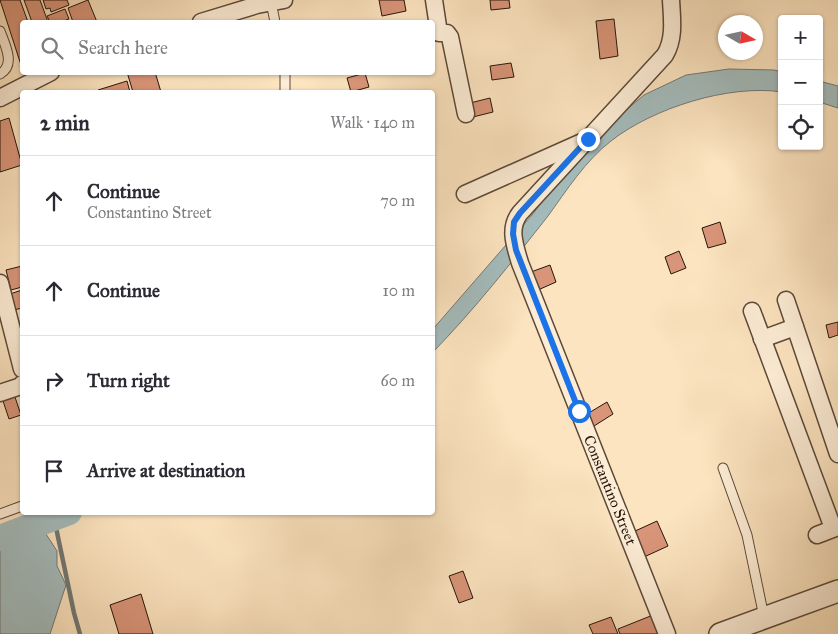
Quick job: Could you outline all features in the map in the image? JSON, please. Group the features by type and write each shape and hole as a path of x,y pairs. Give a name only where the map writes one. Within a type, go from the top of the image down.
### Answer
{"street":[{"path":"434,0 439,33 447,33 450,37 466,114"},
{"path":"464,194 588,139 665,55 672,38 671,0"},
{"path":"208,20 277,1"},
{"path":"0,98 45,75"},
{"name":"Constantino Street","path":"588,139 520,213 514,222 513,234 520,263 667,634"},
{"path":"0,283 20,361"},
{"path":"786,300 838,454"},
{"path":"752,311 836,527 817,535"},
{"path":"762,339 795,327"},
{"path":"0,393 20,386"},
{"path":"732,632 764,618 838,591"}],"lane":[{"path":"275,20 277,1"},
{"path":"0,31 9,64 6,71 0,74"},
{"path":"285,75 285,90"},
{"path":"722,468 747,534 764,618"},
{"path":"0,514 20,507"}],"water":[{"path":"729,69 778,71 778,92 761,90 739,92 692,101 648,118 611,141 585,166 506,269 435,350 435,327 532,215 569,166 607,126 644,95 686,75"},
{"path":"823,82 838,86 838,108 823,103"},
{"path":"41,516 44,531 57,551 57,566 66,585 50,634 0,634 0,530"}],"building":[{"path":"0,0 20,0 27,20 20,20 20,62"},
{"path":"24,0 40,0 47,20 31,20"},
{"path":"43,0 67,0 69,5 51,12 50,8 46,9"},
{"path":"88,0 96,20 72,20 68,8"},
{"path":"379,0 404,0 406,11 382,16"},
{"path":"490,0 509,0 510,8 491,10"},
{"path":"65,9 69,19 49,20 47,16"},
{"path":"614,19 618,56 600,59 596,21"},
{"path":"511,63 514,77 492,80 490,66"},
{"path":"128,75 156,75 160,90 132,90"},
{"path":"366,75 369,87 350,90 347,78"},
{"path":"127,81 129,90 98,90"},
{"path":"490,98 493,112 473,117 470,103"},
{"path":"9,118 20,158 20,166 0,172 0,121"},
{"path":"720,222 726,243 708,248 702,228"},
{"path":"679,251 686,268 671,274 665,257"},
{"path":"550,265 556,282 538,290 531,272"},
{"path":"20,266 20,288 11,290 6,270"},
{"path":"20,291 20,308 14,310 10,294"},
{"path":"838,322 838,335 829,338 826,325"},
{"path":"15,397 20,415 9,419 3,401"},
{"path":"607,402 613,414 594,426 587,414"},
{"path":"657,521 668,546 644,557 633,532"},
{"path":"463,571 473,598 459,603 449,576"},
{"path":"141,594 153,634 119,634 110,605"},
{"path":"653,615 661,634 620,634 618,629"},
{"path":"611,617 618,634 593,634 589,625"}],"waterway":[{"path":"0,538 61,515"},
{"path":"54,518 80,634"}],"route":[{"path":"579,411 520,263 513,234 514,222 520,213 588,139"}]}
